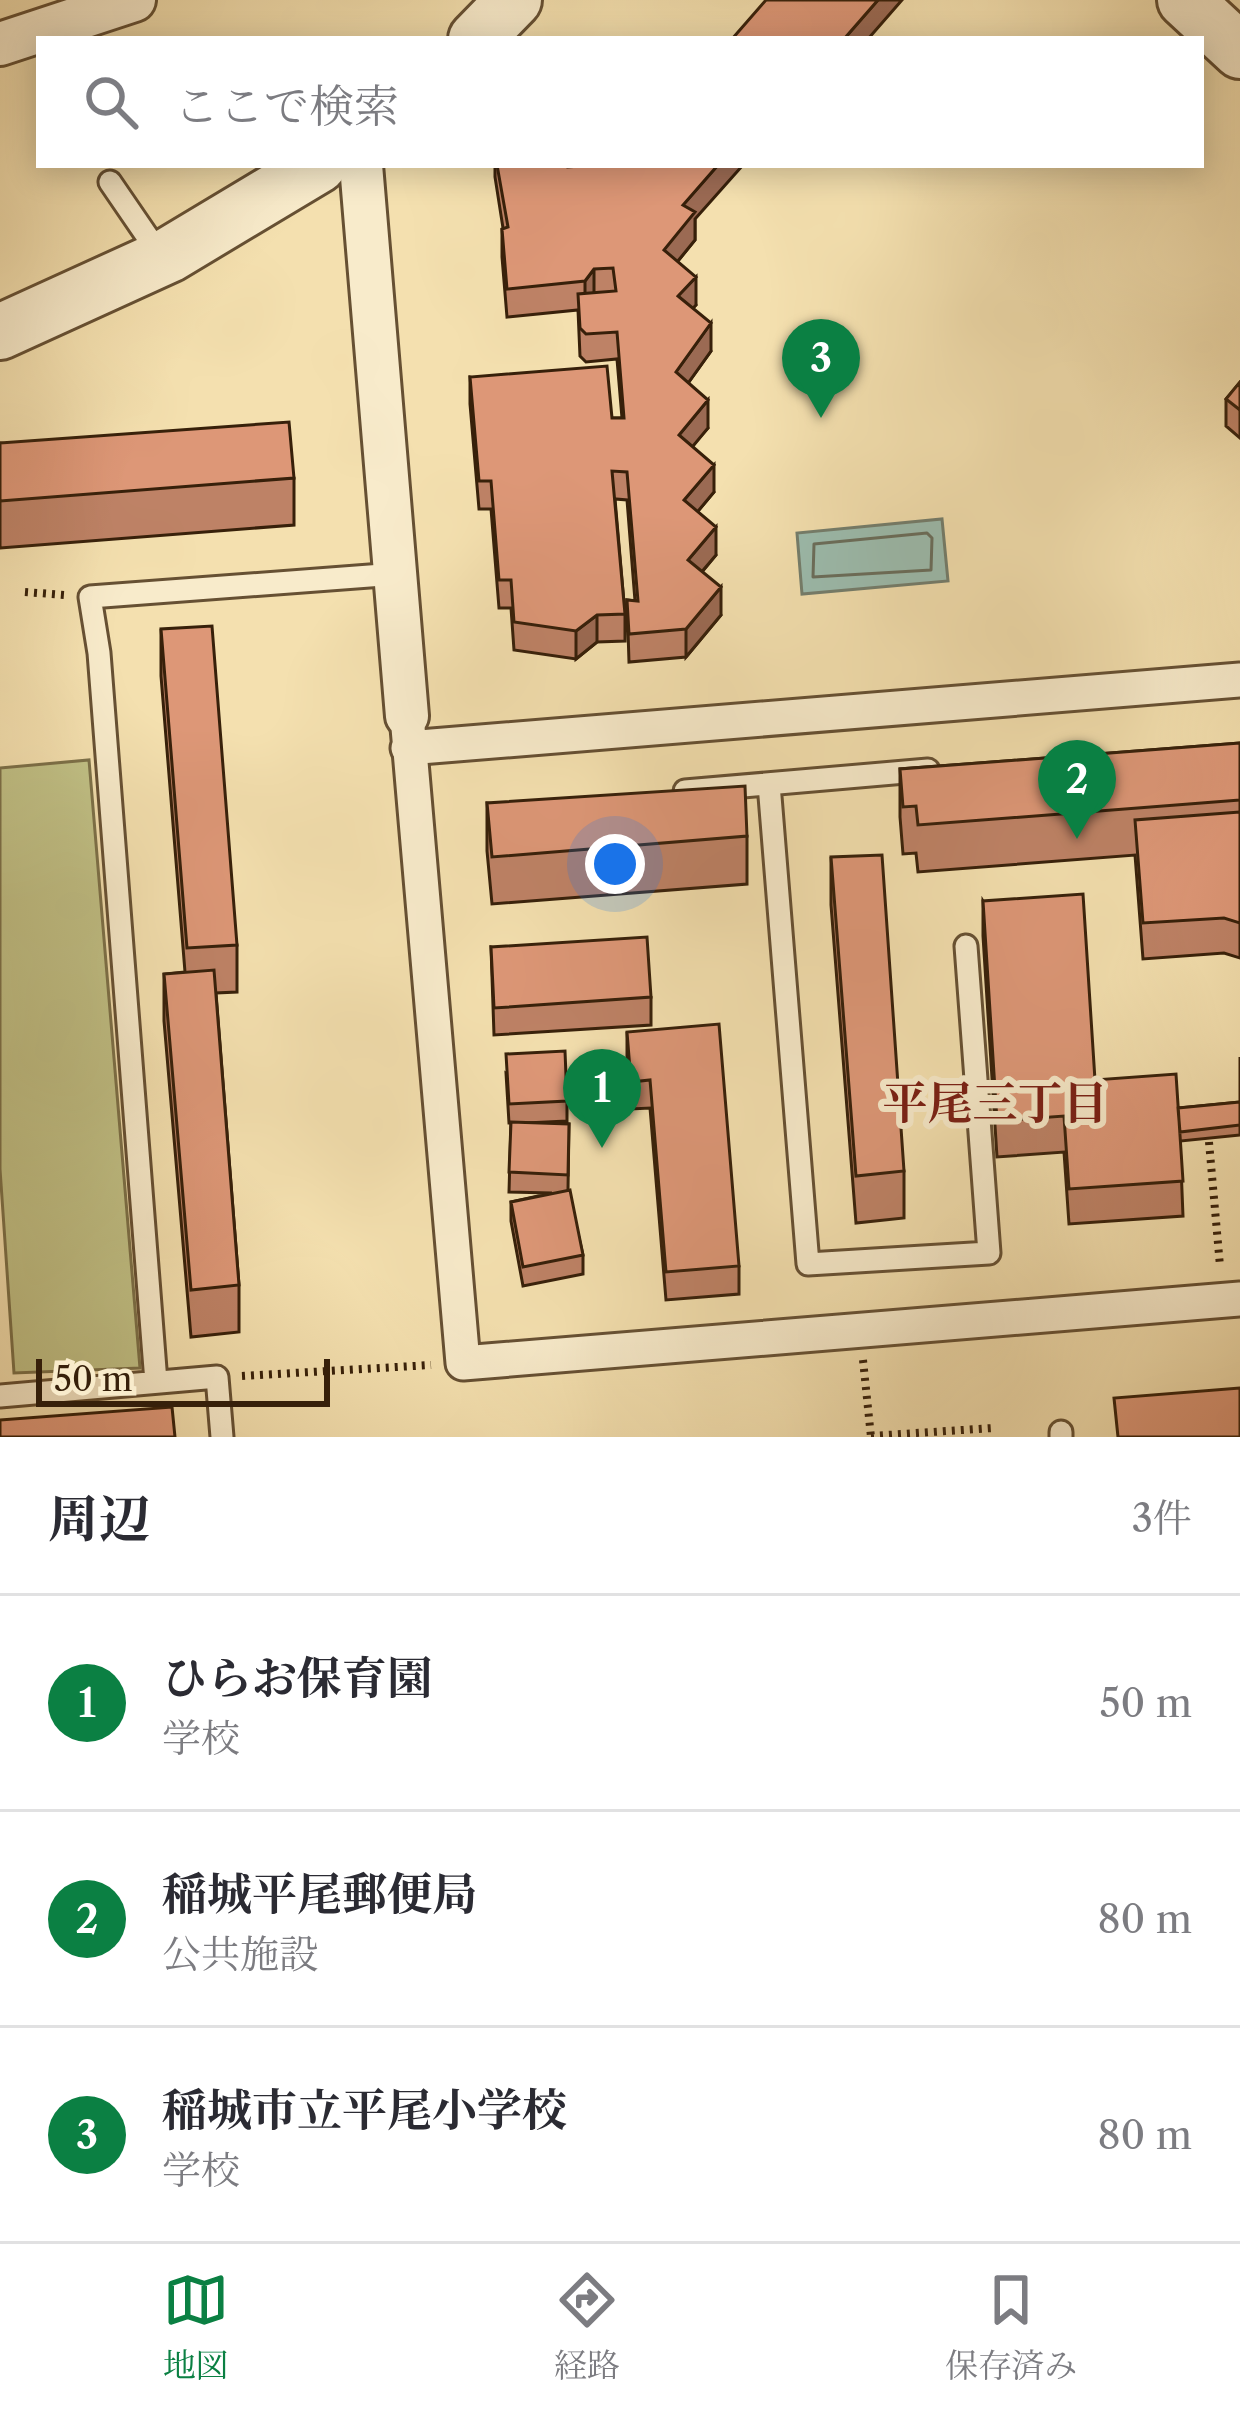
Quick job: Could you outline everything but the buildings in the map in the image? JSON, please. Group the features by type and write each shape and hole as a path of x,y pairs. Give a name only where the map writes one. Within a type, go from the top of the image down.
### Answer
{"street":[{"path":"0,44 134,0"},
{"path":"479,36 514,0"},
{"path":"1185,0 1240,51"},
{"path":"0,332 163,259 314,168"},
{"path":"361,168 463,1363 860,1328 1226,1287"},
{"path":"407,732 1240,680"}],"lane":[{"path":"110,182 163,259"},
{"path":"156,1382 99,653 90,597 396,574"},
{"path":"650,794 958,768"},
{"path":"769,784 808,1264 989,1252 966,946"},
{"path":"0,1396 217,1377 222,1437"}],"path":[{"path":"1209,1142 1226,1287"},
{"path":"860,1328 871,1437 994,1428"},
{"path":"217,1377 463,1363"}],"green space":[{"path":"89,760 140,1368 14,1373 0,1169 0,768"}],"water":[{"path":"942,519 948,581 802,594 797,533"}],"place":[{"name":"稲城市立平尾小学校","path":"821,418"},
{"name":"稲城平尾郵便局","path":"1077,839"},
{"name":"ひらお保育園","path":"602,1148"}],"district":[{"name":"平尾三丁目","path":"995,1103"}]}
